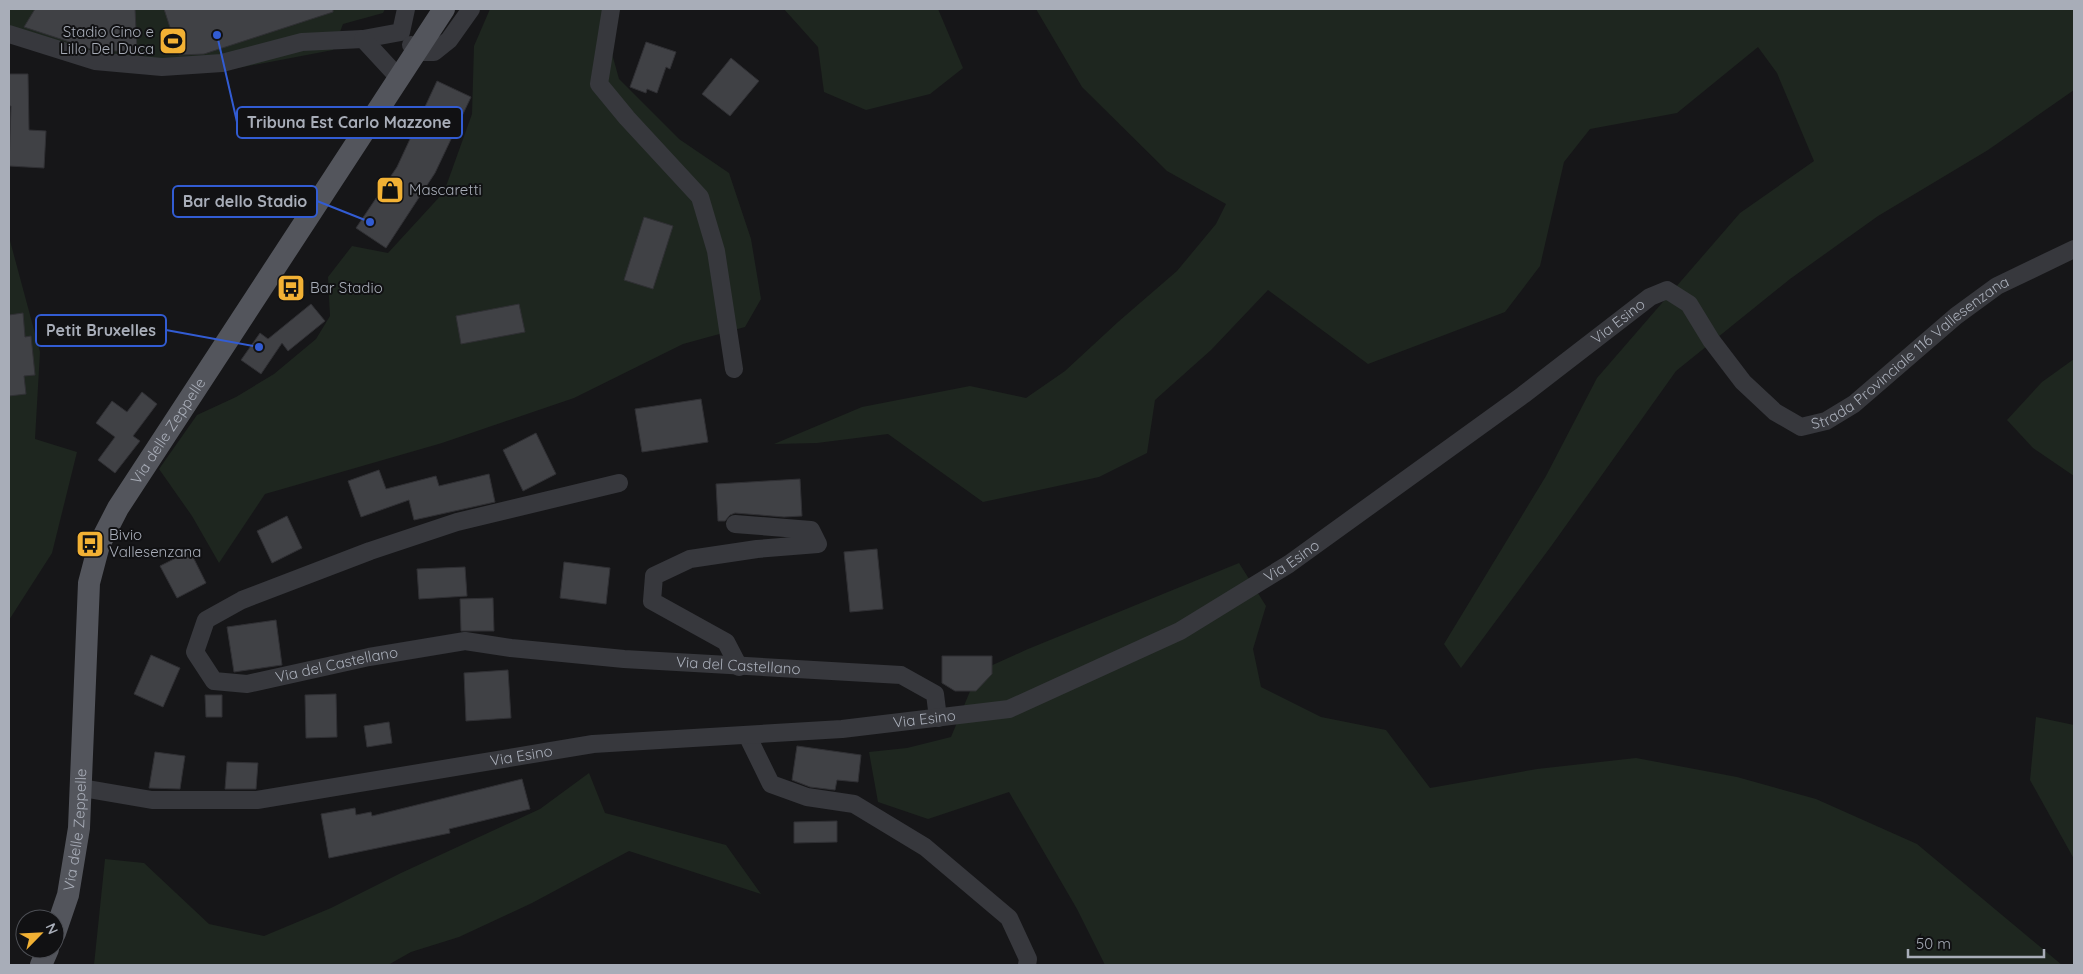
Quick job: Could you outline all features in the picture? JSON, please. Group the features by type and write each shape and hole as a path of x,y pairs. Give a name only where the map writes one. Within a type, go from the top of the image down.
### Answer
{"main road":[{"name":"Via delle Zeppelle","path":"63,909 77,852 82,788 89,583 99,545 124,500 370,118 417,52 444,9"}],"street":[{"path":"401,32 406,9"},
{"path":"401,32 417,52 434,52 449,40 471,9"},
{"path":"611,9 599,84 627,118 700,197 716,251 734,370"},
{"path":"9,34 95,61 162,66 222,63 302,42 362,39 401,32"},
{"path":"362,39 399,78"},
{"name":"Strada Provinciale 116 Vallesenzana","path":"1650,297 1667,290 1689,304 1711,340 1743,382 1775,412 1801,426 1826,421 1854,404 1956,316 1998,286 2074,249"},
{"name":"Via Esino","path":"82,788 152,800 257,800 593,744 842,729 1009,709 1180,631 1289,564 1523,395 1650,297"},
{"name":"Via del Castellano","path":"619,483 457,522 370,550 242,600 206,620 195,652 214,680 247,684 369,658 466,641 605,658 901,675 935,694 938,718"},
{"path":"735,524 811,530 818,544 757,549 690,559 654,576 652,601 726,642 739,667"},
{"path":"747,735 771,784 807,797 854,804 925,847 1009,918 1028,959 1027,965"}],"shaded area":[{"name":"Stadio Cino e Lillo Del Duca","path":"9,9 385,9 383,13 343,24 333,50 222,71 9,42"},
{"path":"490,9 621,9 606,32 619,79 679,139 729,173 751,239 761,299 745,327 683,344 574,398 442,443 265,494 219,563 192,516 159,469 197,415 236,397 274,374 316,339 330,316 328,277 352,246 388,253 444,192 472,114 474,46"},
{"path":"784,9 938,9 963,68 930,94 866,110 824,92 818,47"},
{"path":"1036,9 2074,9 2074,90 1988,150 1878,216 1790,279 1676,371 1552,545 1461,668 1444,644 1546,476 1597,378 1740,213 1814,161 1777,73 1758,47 1677,113 1590,129 1564,162 1540,266 1505,312 1368,364 1268,290 1211,350 1155,400 1147,453 1099,477 983,502 888,434 817,443 774,444 862,407 970,386 1026,398 1065,371 1177,271 1216,224 1226,204 1167,171 1082,87"},
{"path":"9,237 40,352 35,439 77,452 52,553 9,620"},
{"path":"2074,359 2074,476 2033,448 2007,420 2042,382"},
{"path":"1239,563 1266,606 1253,649 1261,687 1321,717 1386,730 1430,788 1537,769 1636,758 1737,777 1816,799 1917,844 2062,965 1105,965 1077,909 1009,792 928,819 878,802 869,752 907,748 951,737 973,684 986,668"},
{"path":"2036,717 2074,725 2074,859 2030,780"},
{"path":"589,773 605,813 726,845 761,894 629,851 532,903 459,937 411,952 388,965 94,965 105,859 144,863 209,924 264,936 331,908 401,873 540,809"}],"building":[{"path":"35,9 135,9 137,51 97,51 24,27"},
{"path":"164,9 333,9 333,12 204,54 179,55"},
{"path":"646,42 676,52 670,69 666,67 657,93 647,89 646,93 630,87"},
{"path":"731,58 759,81 730,116 702,94"},
{"path":"9,74 28,74 29,130 46,131 44,168 9,166 11,106 9,106"},
{"path":"437,81 471,97 435,173 386,248 356,228 397,167"},
{"path":"644,217 673,226 653,289 624,280"},
{"path":"311,304 325,321 288,351 282,343 261,374 241,360 260,333 268,339"},
{"path":"519,304 525,332 461,344 456,316"},
{"path":"23,313 25,337 31,336 35,375 24,376 26,394 9,396 9,315"},
{"path":"142,392 157,404 133,436 140,441 115,473 98,460 115,437 96,423 112,401 127,412"},
{"path":"701,399 708,442 642,452 635,409"},
{"path":"536,433 556,474 523,491 503,450"},
{"path":"379,470 386,489 436,476 439,486 489,474 495,502 414,520 409,500 361,517 348,481"},
{"path":"800,479 802,516 784,517 735,513 730,515 725,521 718,521 716,484"},
{"path":"287,516 302,548 272,563 257,531"},
{"path":"877,549 883,609 850,612 844,552"},
{"path":"190,551 206,583 177,598 160,566"},
{"path":"564,562 610,568 606,604 560,598"},
{"path":"465,567 467,596 419,599 417,569"},
{"path":"493,598 494,631 461,631 460,599"},
{"path":"276,620 282,665 234,672 227,627"},
{"path":"151,655 180,668 163,707 134,694"},
{"path":"942,656 992,656 992,674 976,691 955,691 942,683"},
{"path":"508,670 511,718 466,721 464,673"},
{"path":"336,694 337,737 306,738 305,695"},
{"path":"205,695 222,695 222,717 206,717"},
{"path":"389,722 392,743 367,747 364,726"},
{"path":"797,746 861,755 858,782 837,780 835,790 810,787 792,780"},
{"path":"155,752 185,756 180,789 149,788"},
{"path":"227,762 258,763 256,789 225,789"},
{"path":"522,779 530,809 449,829 450,833 329,858 321,814 355,808 356,815 371,812 372,816"},
{"path":"837,821 837,842 794,843 794,822"}],"place":[{"name":"Tribuna Est Carlo Mazzone","path":"217,35"},
{"name":"Stadio Cino e Lillo Del Duca","path":"173,41"},
{"name":"Mascaretti","path":"390,190"},
{"name":"Bar dello Stadio","path":"370,222"},
{"name":"Bar Stadio","path":"291,288"},
{"name":"Petit Bruxelles","path":"259,347"},
{"name":"Bivio Vallesenzana","path":"90,544"}]}
